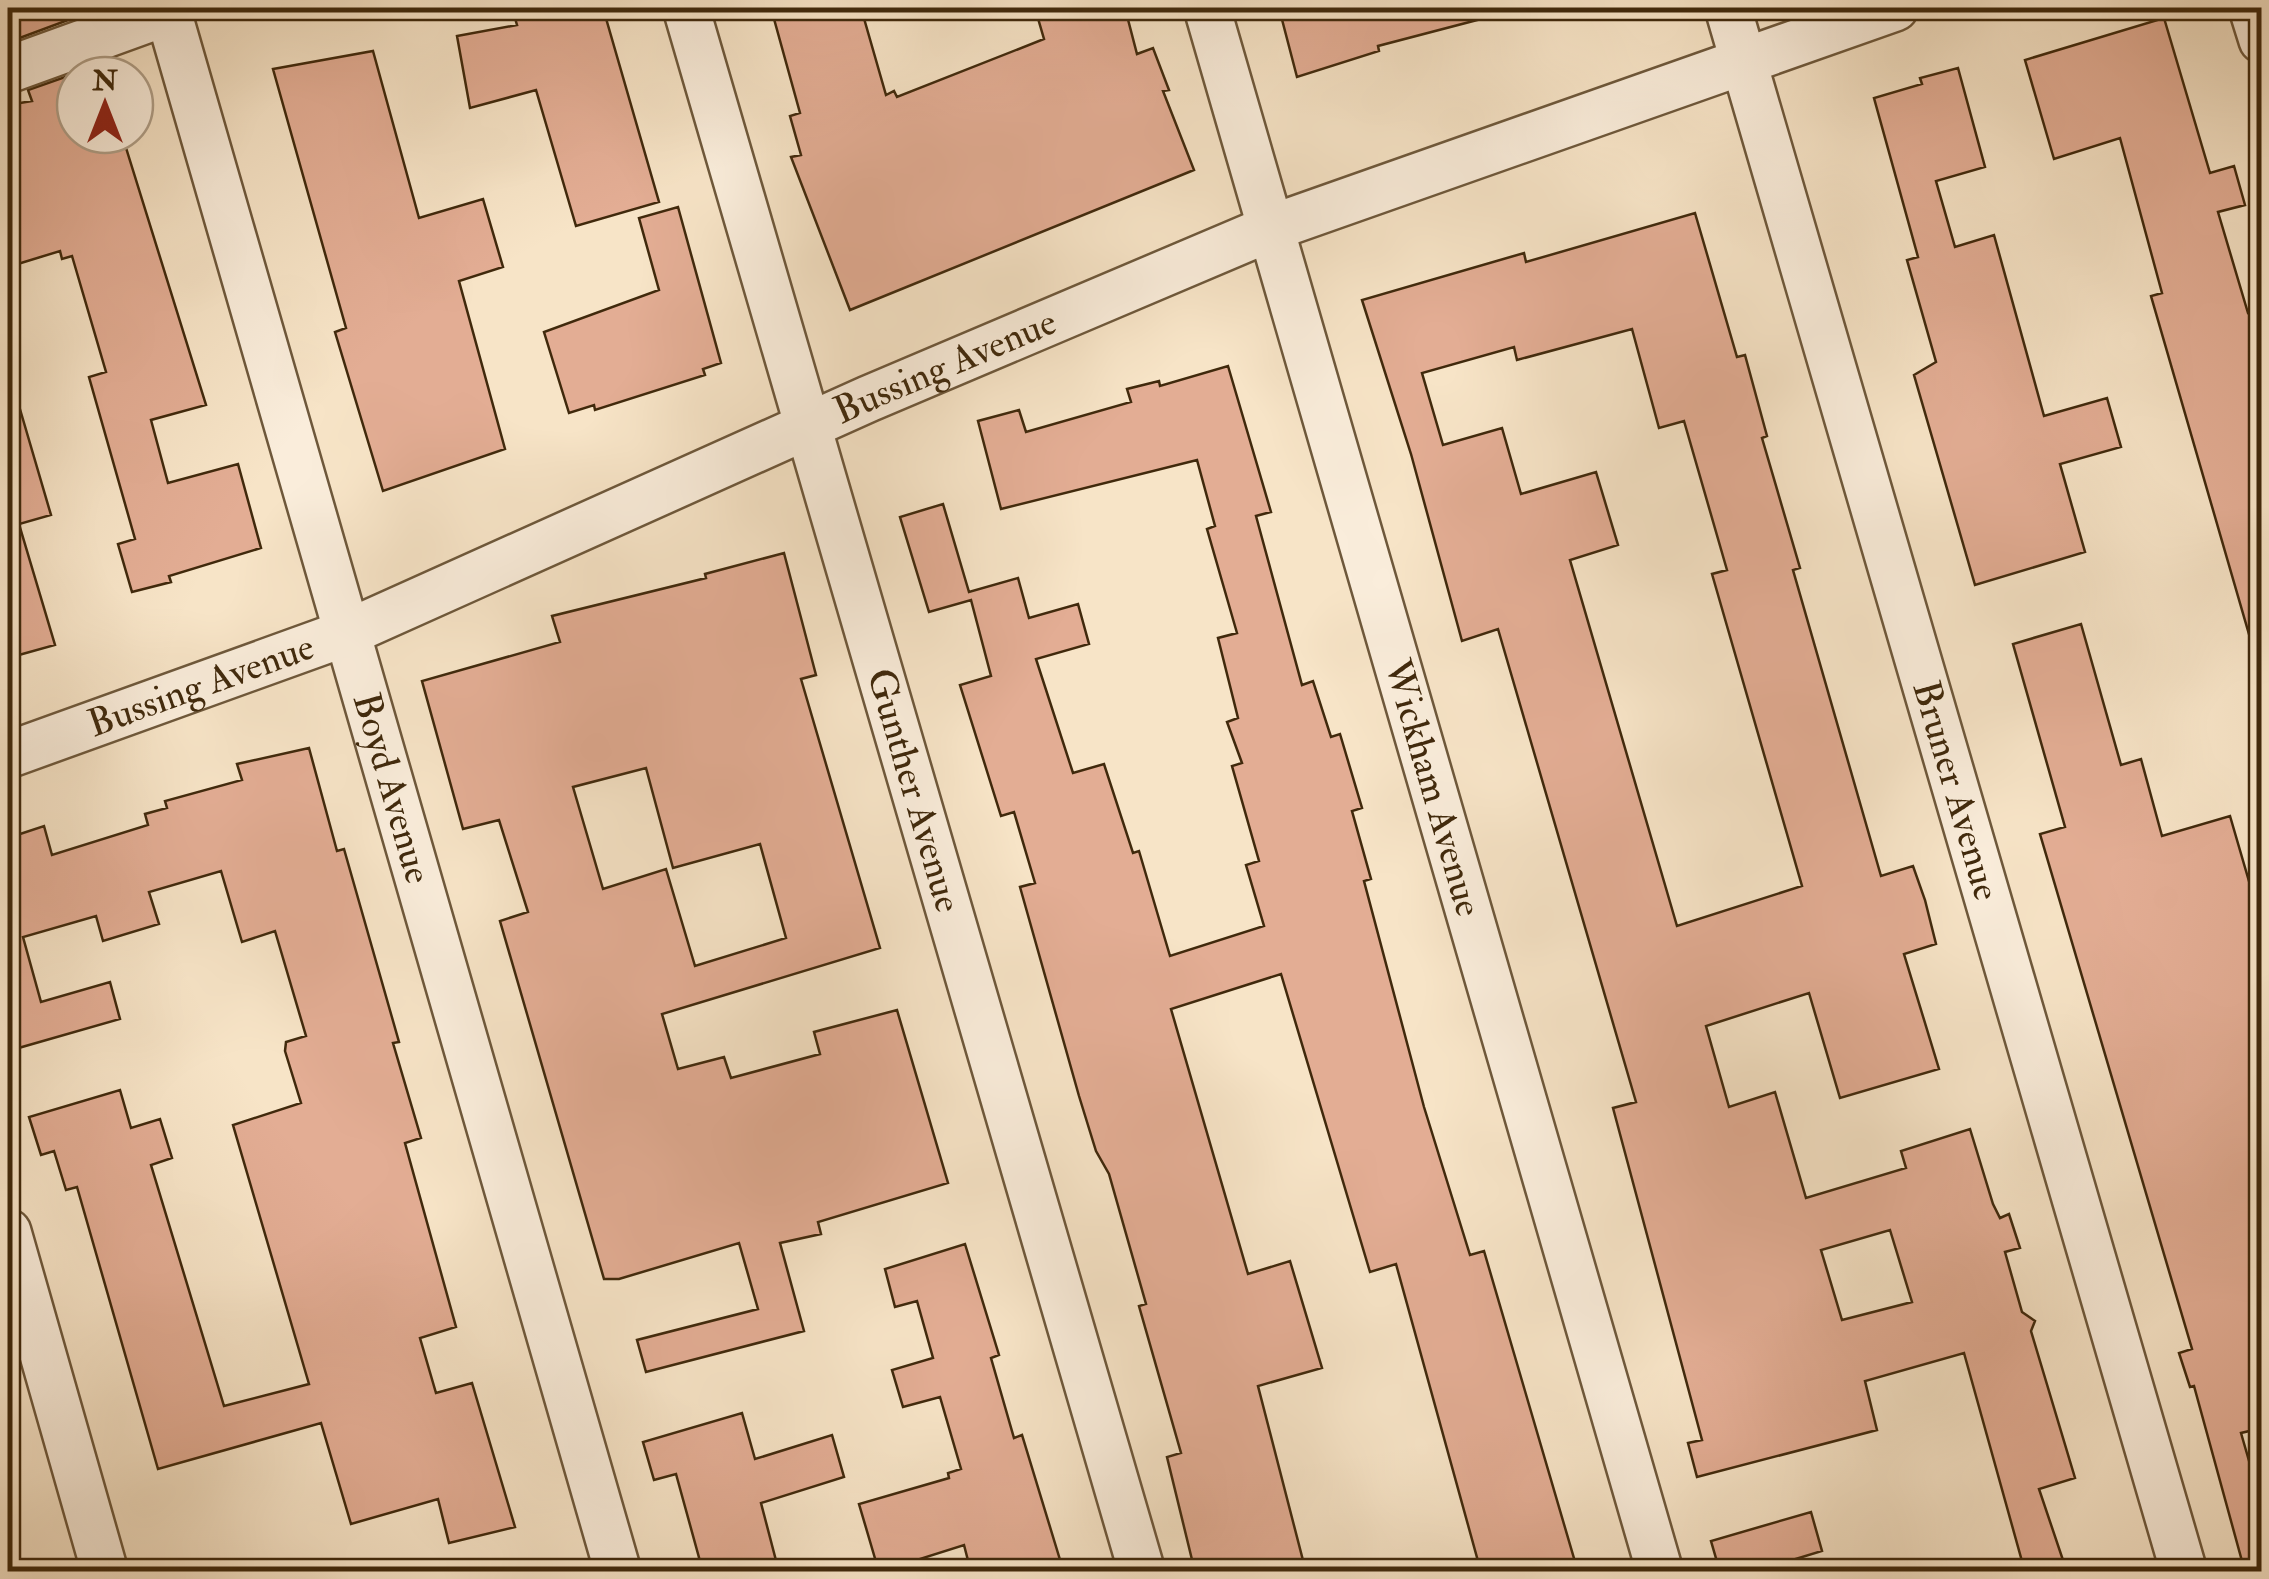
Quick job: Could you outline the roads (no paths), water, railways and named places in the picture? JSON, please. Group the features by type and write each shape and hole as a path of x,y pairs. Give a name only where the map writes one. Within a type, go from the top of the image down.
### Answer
{"street":[{"name":"Gunther Avenue","path":"686,8 1142,1572"},
{"name":"Wickham Avenue","path":"1208,8 1660,1572"},
{"name":"Bruner Avenue","path":"1728,8 2184,1572"},
{"name":"Bussing Avenue","path":"8,755 349,632 807,428 1271,228 1895,8"},
{"path":"2252,8 2262,40"},
{"path":"8,70 168,10"},
{"name":"Boyd Avenue","path":"168,10 618,1572"},
{"path":"8,1232 105,1572"}]}
